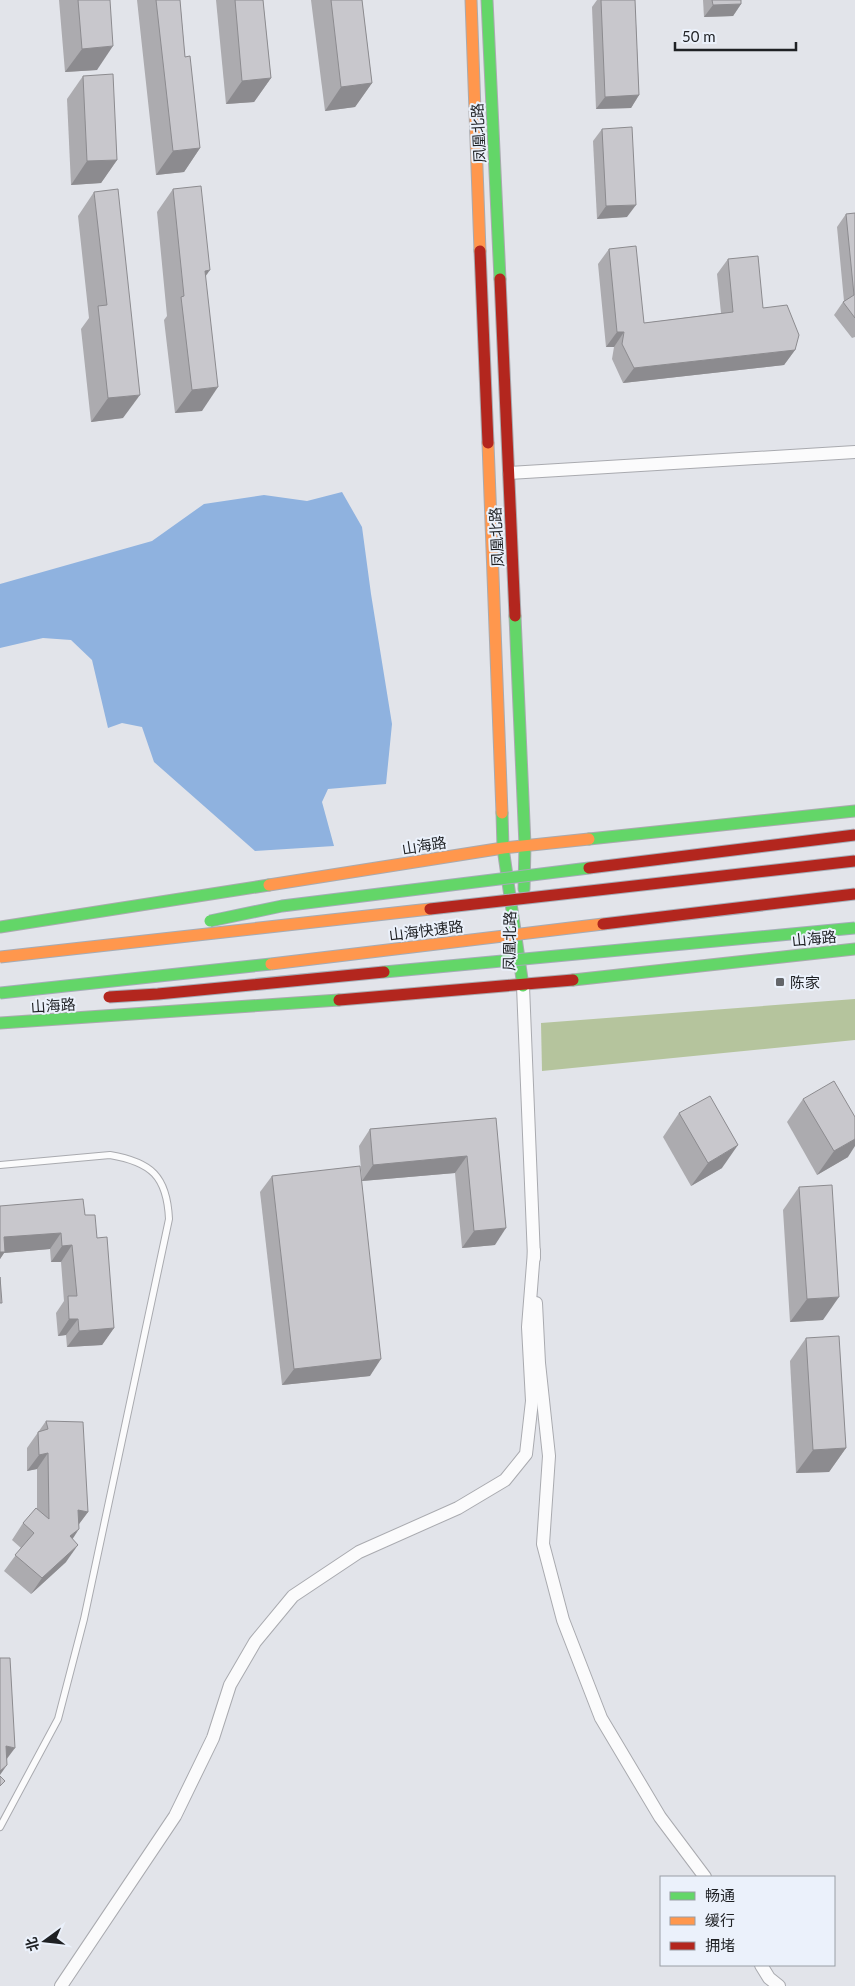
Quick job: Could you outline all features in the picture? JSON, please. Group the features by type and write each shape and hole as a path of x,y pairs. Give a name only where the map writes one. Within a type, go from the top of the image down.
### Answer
{"main road":[{"name":"凤凰北路","path":"471,0 503,848 523,986"},
{"name":"凤凰北路","path":"487,0 525,845 523,986"},
{"name":"山海路","path":"0,927 503,848 855,810"},
{"path":"73,949 282,906 855,836"},
{"name":"山海快速路","path":"0,957 855,861"},
{"name":"山海快速路","path":"0,993 258,966 855,894"},
{"path":"99,997 158,994 855,928"},
{"name":"山海路","path":"0,1023 194,1011 523,986 855,949"},
{"path":"0,1002 40,1000"}],"street":[{"path":"509,473 855,452"},
{"path":"523,986 539,1363 549,1456 543,1544 563,1620 601,1718 660,1817 704,1876"},
{"path":"61,1986 175,1816 213,1738 230,1685 255,1642 293,1596 360,1552 458,1508 505,1480 526,1454 532,1401 528,1327 534,1251"},
{"path":"762,1966 769,1978 779,1986"}],"lane":[{"path":"0,1165 110,1155 126,1158 152,1170 160,1181 168,1199 169,1219 84,1619 58,1719 0,1827"}],"green space":[{"path":"855,999 855,1040 542,1071 541,1023"}],"water":[{"path":"342,492 362,527 392,724 386,784 328,789 322,802 334,846 255,851 154,762 142,727 122,723 108,728 92,660 71,640 43,638 0,648 0,584 152,541 204,504 264,495 307,501"}],"building":[{"path":"78,0 110,0 113,46 82,49"},
{"path":"156,0 180,0 185,57 190,56 200,148 173,151"},
{"path":"235,0 263,0 271,78 242,81"},
{"path":"331,0 362,0 372,83 341,87"},
{"path":"601,0 635,0 639,95 605,97"},
{"path":"712,0 741,0 741,4 713,5"},
{"path":"113,74 117,160 87,161 83,76"},
{"path":"632,127 636,205 606,206 602,129"},
{"path":"201,186 210,270 205,271 218,387 192,390 181,297 184,296 173,189"},
{"path":"118,189 140,395 108,398 98,306 107,305 94,192"},
{"path":"855,213 855,318 843,302 854,295 846,214"},
{"path":"636,246 644,323 733,312 728,259 758,256 763,308 787,305 799,335 795,350 634,368 622,344 624,332 617,332 609,249"},
{"path":"834,1081 855,1117 855,1139 834,1151 803,1099"},
{"path":"710,1096 738,1145 708,1163 679,1113"},
{"path":"496,1118 506,1228 474,1231 467,1156 373,1165 370,1129"},
{"path":"360,1166 381,1359 294,1369 272,1176"},
{"path":"832,1185 839,1297 807,1299 799,1187"},
{"path":"83,1199 85,1215 95,1215 97,1238 107,1237 114,1328 79,1331 78,1319 69,1319 68,1296 77,1296 72,1245 62,1246 61,1233 4,1237 5,1252 0,1252 0,1206"},
{"path":"0,1277 2,1303 0,1303"},
{"path":"839,1336 846,1448 813,1450 806,1338"},
{"path":"46,1421 83,1422 88,1512 78,1510 79,1529 70,1536 78,1545 42,1578 15,1555 34,1533 23,1523 36,1508 49,1519 48,1453 39,1455 38,1432 48,1429"},
{"path":"0,1658 10,1658 15,1748 6,1746 7,1765 0,1771"},
{"path":"0,1776 5,1781 0,1786"}],"traffic: fast":[{"path":"487,0 500,279"},
{"path":"515,616 525,845 524,889"},
{"path":"589,839 855,811"},
{"path":"502,813 503,848 523,986"},
{"path":"210,921 282,906 589,868"},
{"path":"0,927 269,885"},
{"path":"384,972 855,928"},
{"path":"573,980 855,949"},
{"path":"0,993 271,964"},
{"path":"0,1023 339,1000"}],"traffic: slow":[{"path":"471,0 480,251"},
{"path":"488,443 502,813"},
{"path":"269,885 503,848 589,839"},
{"path":"0,957 430,909"},
{"path":"271,964 603,924"}],"traffic: jam":[{"path":"480,251 488,443"},
{"path":"500,279 515,616"},
{"path":"589,868 855,835"},
{"path":"430,909 855,861"},
{"path":"603,924 855,894"},
{"path":"109,997 384,972"},
{"path":"339,1000 573,980"}],"place":[{"name":"陈家","path":"780,982"}]}
